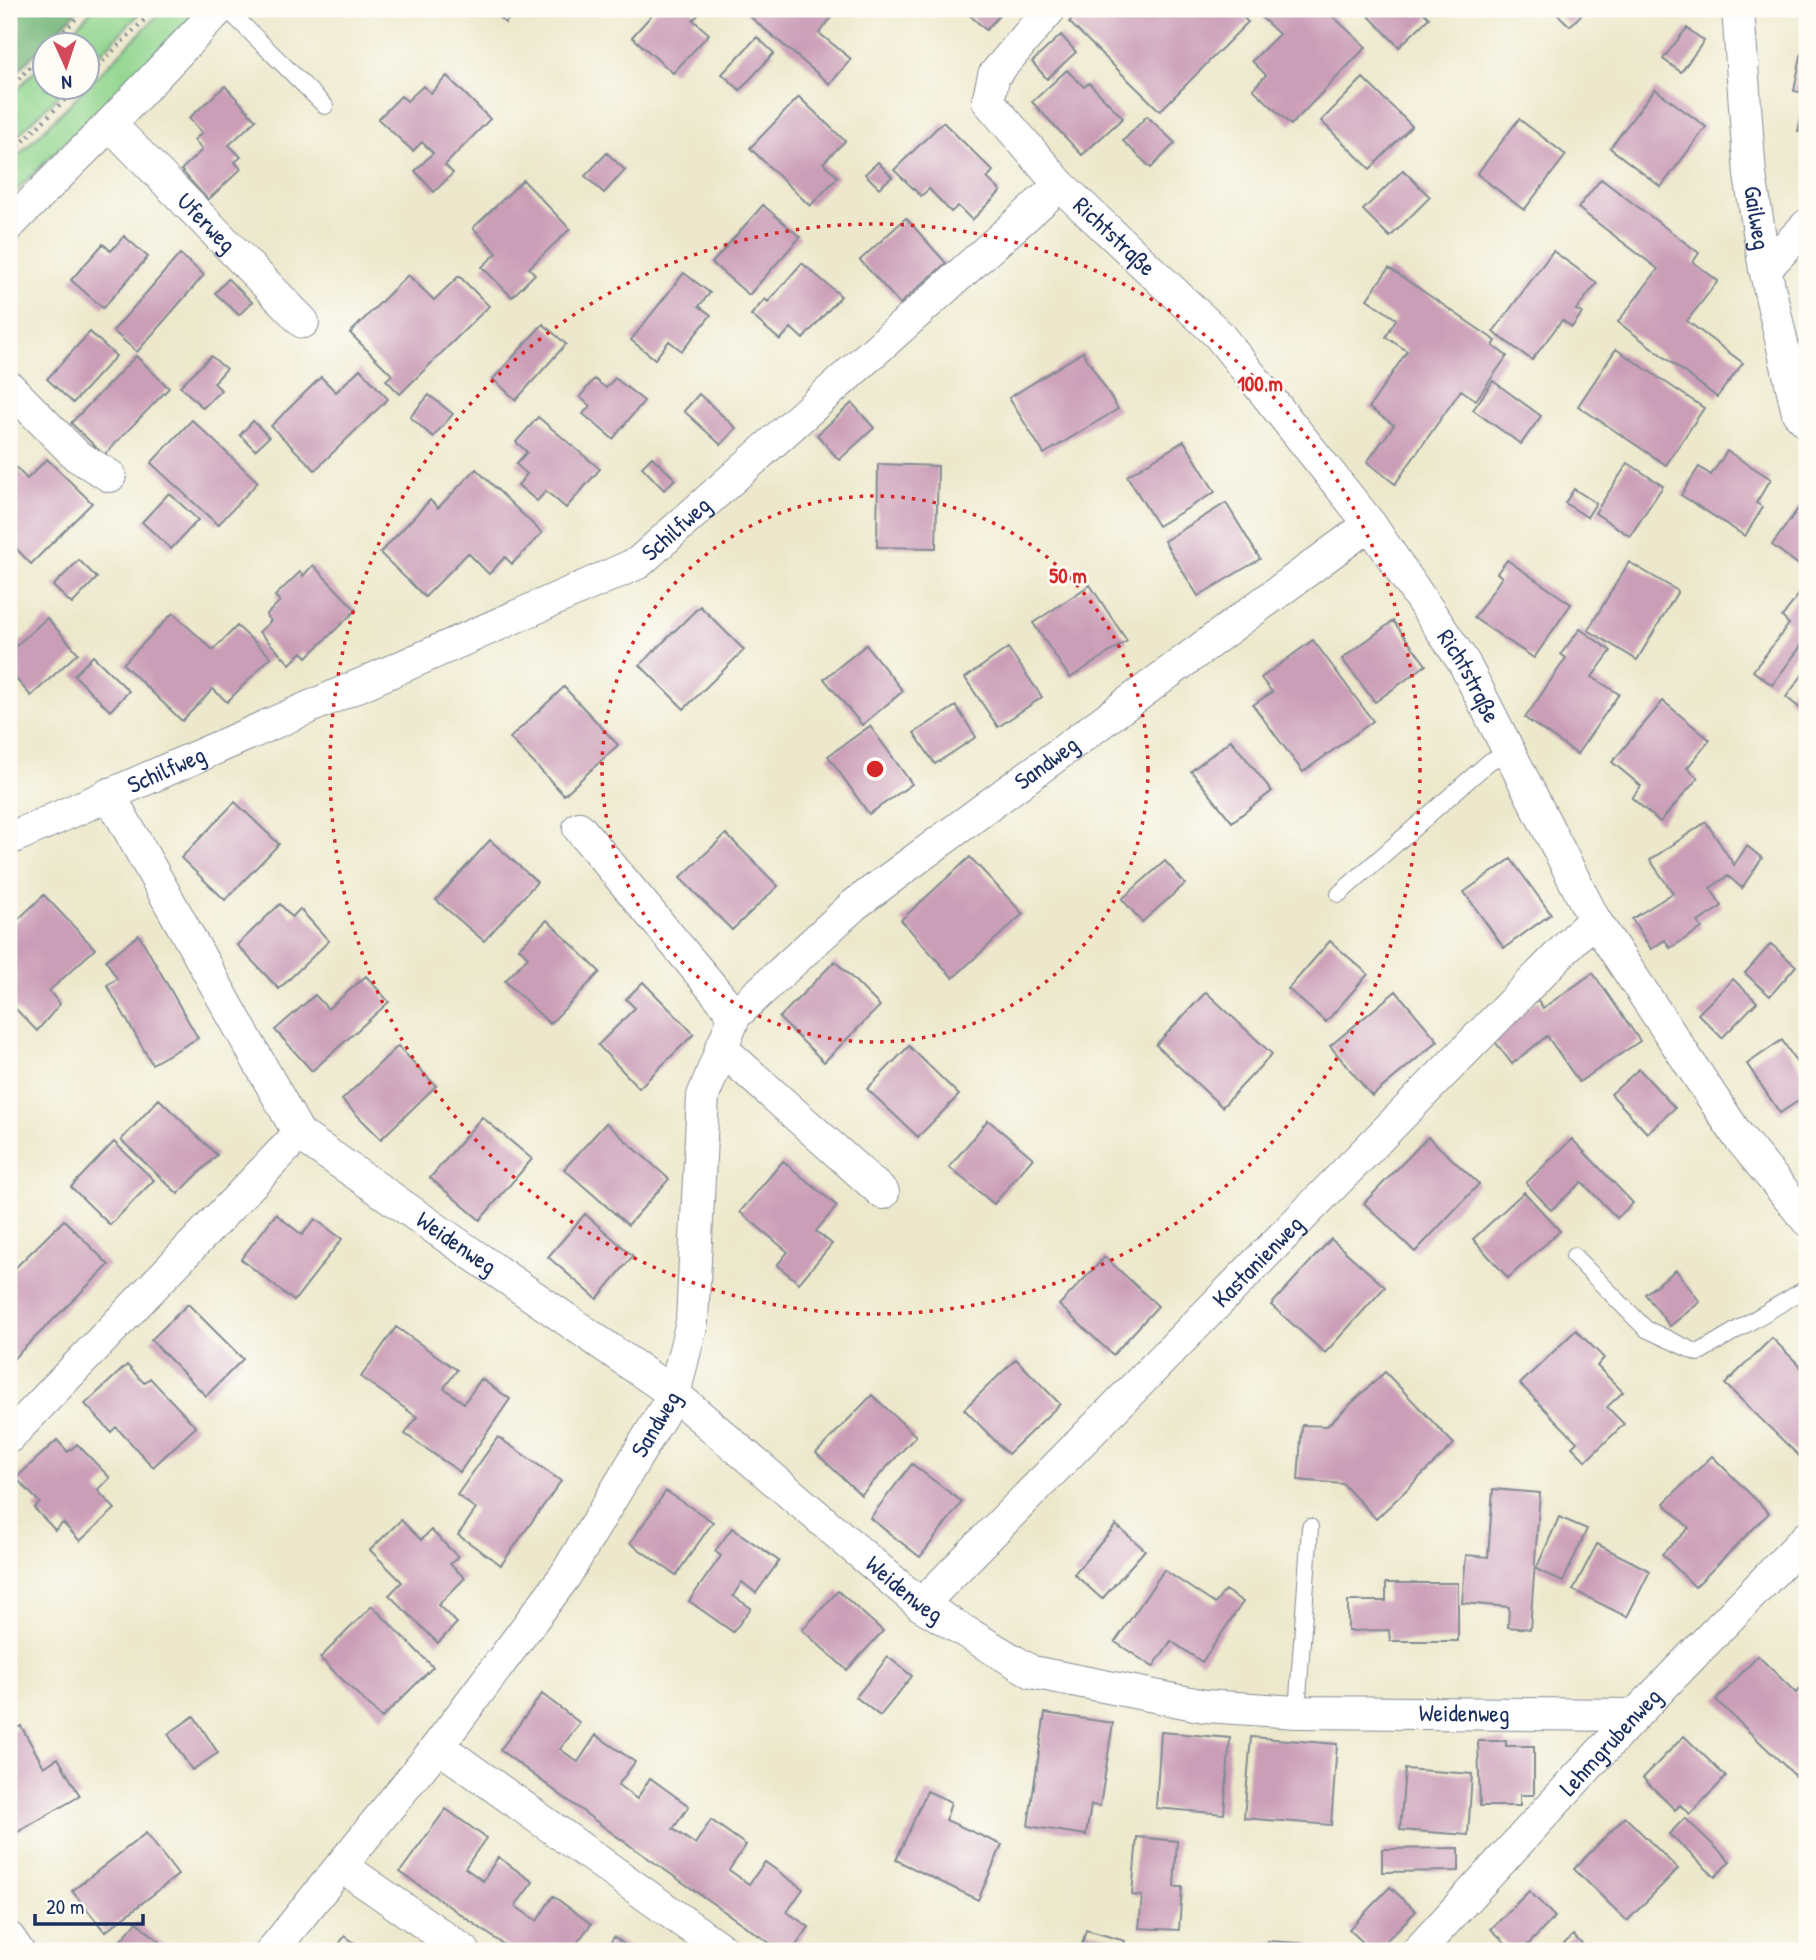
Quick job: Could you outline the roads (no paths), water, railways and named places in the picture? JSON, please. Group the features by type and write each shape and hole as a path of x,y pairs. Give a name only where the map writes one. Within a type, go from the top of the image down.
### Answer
{"street":[{"path":"9,225 219,9"},
{"path":"1050,9 994,75 988,101 1060,185"},
{"name":"Gailweg","path":"1738,9 1750,175 1765,269 1798,413 1807,422"},
{"name":"Uferweg","path":"110,124 303,322"},
{"name":"Richtstraße","path":"1060,185 1218,334 1370,524 1464,663 1594,919 1738,1136 1807,1220"},
{"name":"Schilfweg","path":"9,839 638,563 1060,185"},
{"path":"1765,269 1807,225"},
{"path":"9,387 77,456 110,476"},
{"name":"Sandweg","path":"272,1951 343,1867 438,1746 565,1576 674,1394 692,1322 703,1096 735,1015 854,905 1370,524"},
{"name":"Weidenweg","path":"109,794 299,1134 674,1394 921,1605 1032,1672 1205,1706 1297,1712 1635,1715"},
{"path":"579,828 735,1015"},
{"name":"Kastanienweg","path":"921,1605 1594,919"},
{"path":"721,1048 883,1193"},
{"path":"9,1437 299,1134"},
{"name":"Lehmgrubenweg","path":"1418,1951 1635,1715 1807,1536"},
{"path":"438,1746 724,1951"},
{"path":"343,1867 464,1951"},
{"path":"9,1938 18,1951"}],"lane":[{"path":"227,9 325,106"},
{"path":"1339,894 1490,761 1511,752"},
{"path":"1574,1256 1646,1329 1698,1353 1807,1287"},
{"path":"1297,1712 1310,1527"}]}
